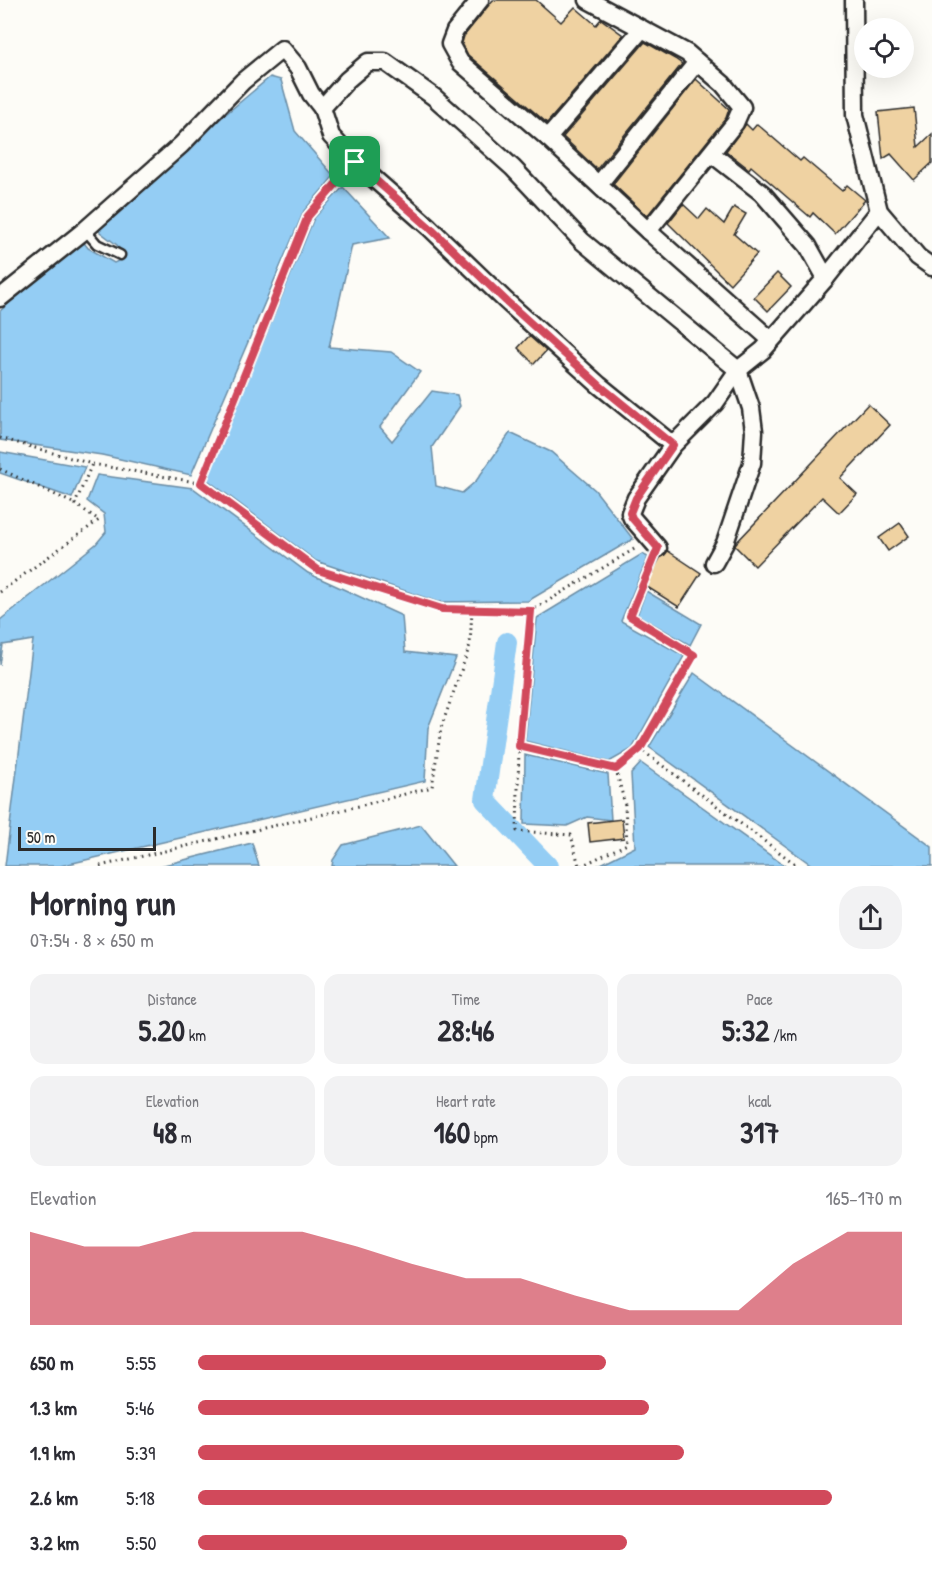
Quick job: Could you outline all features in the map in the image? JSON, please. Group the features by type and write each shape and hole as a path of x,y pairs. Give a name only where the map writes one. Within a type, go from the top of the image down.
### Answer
{"street":[{"path":"480,0 455,31 450,44 460,62 548,138 771,340"},
{"path":"588,0 687,54 723,84 742,107 735,123 712,154 648,231"},
{"path":"854,0 855,115 879,211 918,257 932,267"},
{"path":"548,138 642,29"},
{"path":"0,298 85,230 181,145 243,81 282,49 298,68 311,94 322,108 331,136 355,162 429,227 599,385 673,445"},
{"path":"322,108 347,80 368,62 385,62 402,72 434,97 513,168 582,241 738,370 751,408 754,431 752,463 725,543 714,563"},
{"path":"599,184 697,62"},
{"path":"712,154 762,193 808,246 826,278"},
{"path":"653,543 630,513 636,498 673,445 715,403 738,370 763,350 826,278 879,211"}],"lane":[{"path":"85,230 97,244 120,255"}],"path":[{"path":"201,483 308,216 355,162"},
{"path":"0,438 92,464 201,483 318,570 442,609 531,611 632,552 653,543"},
{"path":"75,504 92,464"},
{"path":"0,469 75,504 99,520 0,592"},
{"path":"616,769 640,749 694,655 630,616 653,543"},
{"path":"100,866 432,787 441,728 470,645 472,610"},
{"path":"531,611 519,746 516,831 572,835 580,866 627,844 625,805 616,769"},
{"path":"519,746 616,769"},
{"path":"640,749 798,866"}],"water":[{"path":"270,77 281,80 295,131 334,176 304,211 191,475 102,455 0,440 0,311 82,240 88,248 114,263 125,258 117,245 96,229 184,149"},
{"path":"343,187 390,238 352,245 329,347 391,352 420,372 380,427 392,441 432,391 457,395 460,406 432,447 436,486 462,493 476,481 510,433 551,452 595,490 633,539 528,601 438,602 316,561 206,479 314,218"},
{"path":"0,452 85,467 72,498 0,473"},
{"path":"97,475 193,488 308,573 402,616 405,652 456,658 428,728 425,781 60,866 5,866 33,640 3,645 0,665 0,620 96,544 106,532 104,514 87,501"},
{"path":"642,554 648,557 621,621 684,656 632,749 609,762 525,741 537,618"},
{"path":"646,591 701,624 690,645 637,615"},
{"path":"694,673 932,847 932,866 813,866 649,747"},
{"path":"525,755 608,774 611,820 587,817 567,826 524,824"},
{"path":"641,763 785,866 597,866 635,847 631,774"},
{"path":"421,825 454,866 332,866 333,860 343,845"},
{"path":"252,843 259,866 160,866"}],"building":[{"path":"493,0 536,0 561,22 575,7 596,25 601,19 623,35 547,123 468,55 462,43 464,36"},
{"path":"645,42 682,64 597,169 563,137"},
{"path":"696,79 729,109 726,118 647,216 613,184"},
{"path":"914,108 918,147 932,134 932,163 914,180 891,154 883,159 878,112"},
{"path":"746,124 752,130 757,124 800,161 803,158 842,191 847,185 865,200 835,234 813,213 810,217 751,166 749,169 726,151"},
{"path":"683,204 699,219 707,209 724,224 734,207 746,214 734,234 757,254 730,284 668,223"},
{"path":"777,273 791,287 768,311 754,297"},
{"path":"529,336 546,351 534,364 518,348"},
{"path":"868,404 890,425 840,478 857,494 839,513 822,497 755,566 735,546 736,543"},
{"path":"900,523 909,536 888,551 879,538"},
{"path":"668,551 701,573 679,607 644,585 660,558"},
{"path":"622,819 624,838 590,842 588,823"}],"waterway":[{"path":"507,642 485,800 548,866"}],"route":[{"path":"355,162 429,227 599,385 673,445 636,498 630,513 658,548 630,616 694,655 640,749 616,769 519,746 531,611 442,609 318,570 201,483 308,216 355,162"}]}
